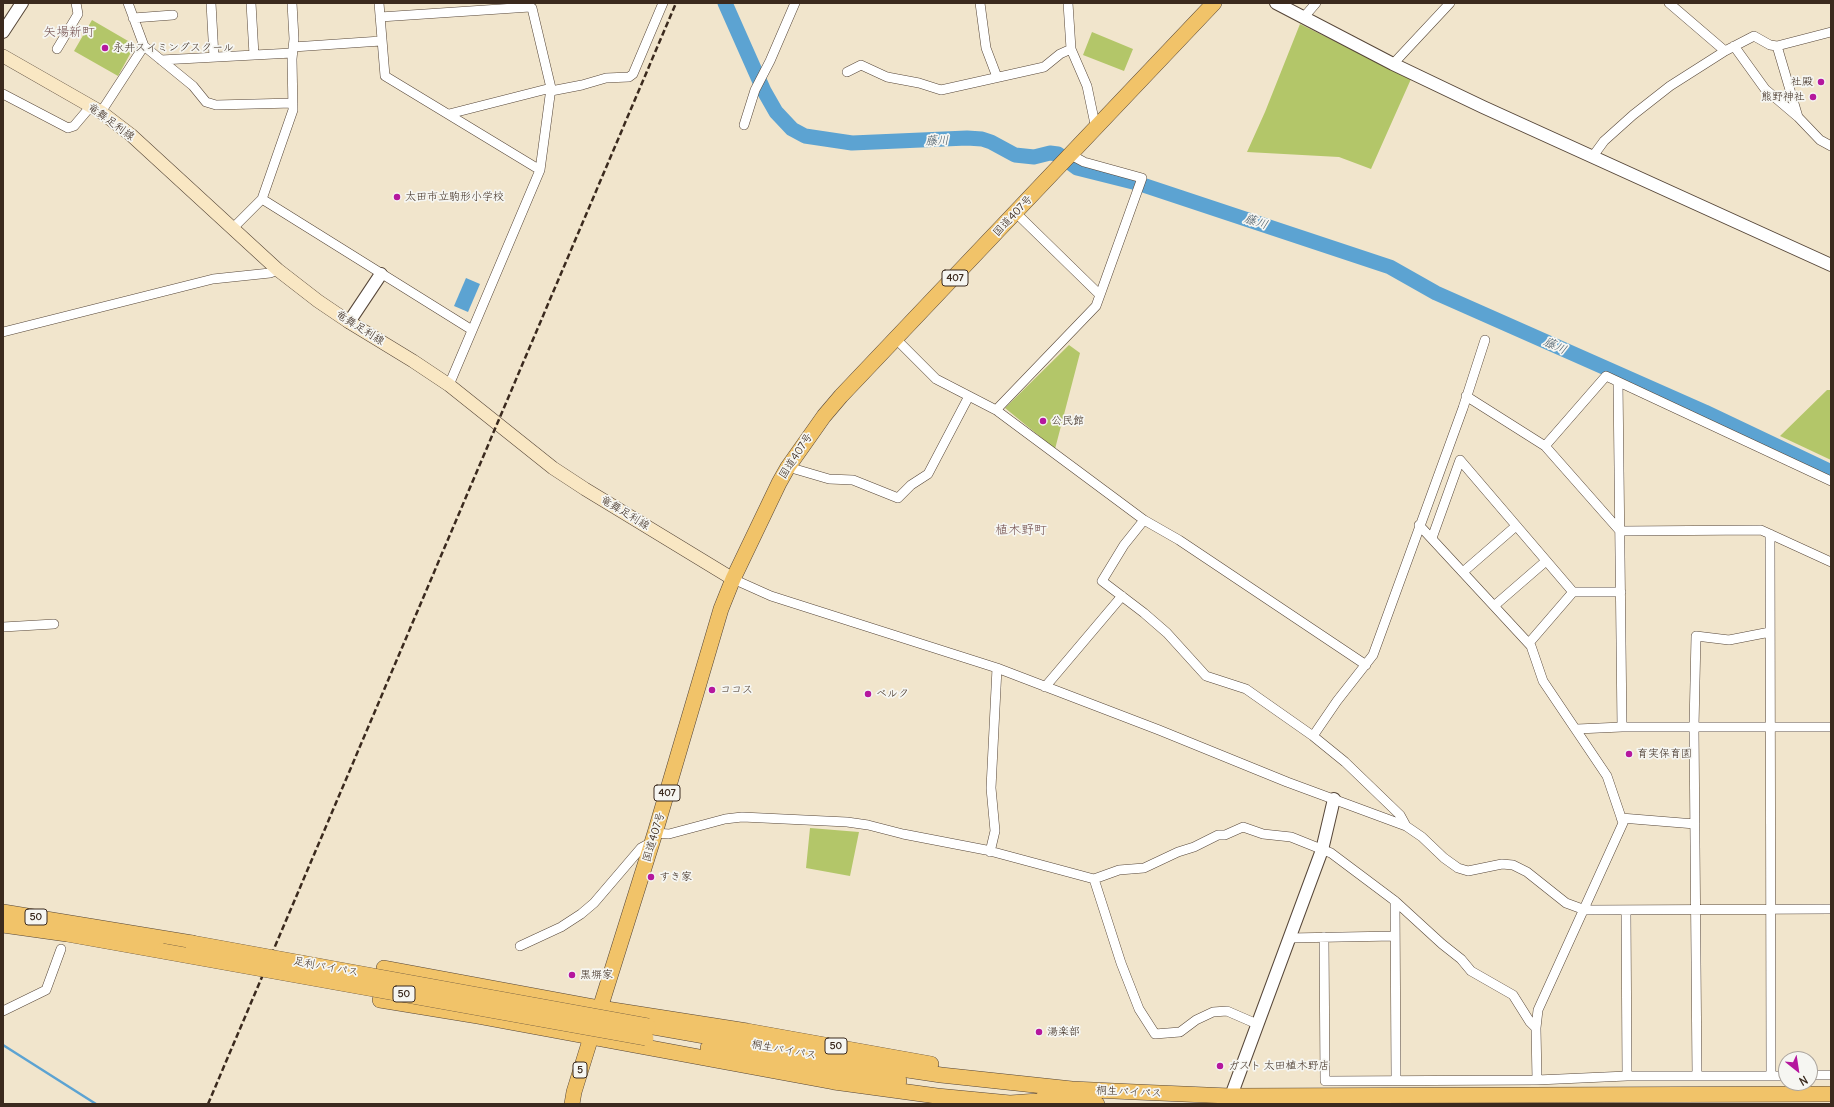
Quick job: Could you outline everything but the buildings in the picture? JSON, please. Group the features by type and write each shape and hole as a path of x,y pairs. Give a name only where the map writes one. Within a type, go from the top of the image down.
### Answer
{"main road":[{"name":"国道407号","path":"591,1037 653,838 721,609 733,579 788,466 824,416 1214,3"},
{"name":"竜舞足利線","path":"3,56 96,109 150,150 278,270 349,322 413,360 449,385 551,466 585,489 733,579"},
{"name":"足利バイパス","path":"3,912 162,951 647,1032"},
{"name":"足利バイパス","path":"3,925 68,928 192,943 647,1032"},
{"name":"50","path":"192,943 222,940 600,1008 747,1030 960,1069 1024,1078 1072,1089"},
{"name":"50","path":"162,951 216,968 294,985 842,1083 937,1096 1010,1103 1052,1100"},
{"name":"桐生バイパス","path":"647,1032 834,1058 941,1075 1072,1089 1229,1100 1831,1094"},
{"name":"桐生バイパス","path":"647,1032 939,1087 1097,1104"},
{"name":"5","path":"572,1104 574,1092 591,1037"}],"street":[{"path":"5,24 22,3"},
{"path":"57,49 78,14 76,3"},
{"path":"128,3 144,46 193,86 206,102 216,105 293,103"},
{"path":"211,3 214,57"},
{"path":"251,3 254,55"},
{"path":"233,228 262,199 293,110 292,3"},
{"path":"379,3 385,76 540,170"},
{"path":"449,114 552,89 582,85 606,78 629,77 633,74 662,3"},
{"path":"744,125 755,90 795,3"},
{"path":"980,3 986,48 997,77"},
{"path":"1068,3 1071,49 1087,86 1096,129"},
{"path":"1276,3 1393,64 1831,265"},
{"path":"1304,18 1316,3"},
{"path":"1393,64 1450,3"},
{"path":"1669,3 1725,51"},
{"path":"380,17 511,6 530,7 532,8 552,89 540,170 449,385"},
{"path":"134,18 173,15"},
{"path":"1593,156 1608,137 1670,86 1734,46 1754,36 1770,45 1777,46 1831,32"},
{"path":"161,60 254,55 381,41"},
{"path":"3,94 68,128 74,126 96,109 144,46"},
{"path":"1734,46 1764,89 1798,117 1820,140 1831,146"},
{"path":"1777,46 1798,117"},
{"path":"847,72 861,65 887,77 919,83 941,90 1044,67 1060,54 1071,49"},
{"path":"996,410 1096,306 1140,186 1142,178 1084,162 1071,155"},
{"path":"262,199 472,330"},
{"path":"1016,213 1100,295"},
{"path":"3,332 213,279 270,273 278,270"},
{"path":"349,322 381,274"},
{"path":"896,339 936,379 996,410 1144,520 1179,540 1366,665"},
{"path":"1313,736 1337,701 1373,655 1485,340"},
{"path":"1545,446 1606,376 1831,481"},
{"path":"1618,382 1622,727"},
{"path":"788,466 829,479 853,480 898,498 911,485 928,474 969,396"},
{"path":"1466,396 1545,446 1620,531 1761,530 1831,562"},
{"path":"1432,538 1460,460 1573,592 1621,592"},
{"path":"1144,520 1124,545 1102,581 1144,613 1167,633 1206,676 1246,689 1313,736 1345,762 1395,810 1406,826"},
{"path":"1419,525 1529,643 1543,681 1577,729 1607,776 1623,823 1585,910 1538,1010 1536,1028 1537,1080"},
{"path":"1463,572 1516,526"},
{"path":"1770,534 1772,910 1771,1076"},
{"path":"1494,606 1546,561"},
{"path":"733,579 771,596 997,668 1158,730 1287,782 1406,826 1422,837 1444,858 1458,868 1468,871 1502,864 1513,865 1527,872 1566,903 1585,910 1831,910"},
{"path":"1529,643 1573,592"},
{"path":"1045,687 1122,596"},
{"path":"3,627 54,624"},
{"path":"1697,1076 1694,727 1696,636 1729,640 1770,632"},
{"path":"990,852 995,831 991,788 997,668"},
{"path":"1577,729 1622,727 1831,727"},
{"path":"1229,1100 1322,850 1334,799"},
{"path":"520,946 561,927 581,914 594,903 641,848 653,838 725,819 742,817 789,818 868,825 903,834 990,852 1094,879 1119,870 1144,868 1218,835 1243,827 1263,834 1291,837 1331,853 1395,901 1442,944 1461,959 1470,971 1513,995 1530,1022 1536,1028"},
{"path":"1621,818 1695,824"},
{"path":"1094,879 1121,963 1139,1009 1155,1034 1180,1032 1196,1020 1213,1012 1226,1011 1257,1024"},
{"path":"1395,901 1396,1080"},
{"path":"1626,911 1627,1076"},
{"path":"1289,938 1395,936"},
{"path":"1324,937 1325,1081 1537,1080 1627,1076 1778,1076"},
{"path":"3,1011 46,990 61,949"},
{"path":"1818,1075 1831,1074"}],"green space":[{"name":"永井スイミングスクール","path":"92,20 135,45 118,76 74,51"},
{"path":"1300,24 1411,79 1371,169 1339,157 1247,152 1265,112"},
{"path":"1092,32 1133,49 1124,71 1083,55"},
{"path":"1069,345 1080,353 1055,449 1005,408"},
{"path":"1827,390 1831,390 1831,460 1780,436"},
{"path":"810,828 859,832 850,876 806,868"}],"water":[{"path":"466,278 480,284 468,312 454,306"}],"waterway":[{"name":"藤川","path":"725,3 764,91 776,112 792,129 805,136 852,143 967,138 982,139 991,142 1015,155 1034,157 1050,153 1058,154 1077,168 1137,183 1390,267 1436,293 1705,412 1831,472"},
{"path":"3,1045 96,1104"}],"railway":[{"path":"208,1104 676,3"}],"place":[{"name":"永井スイミングスクール","path":"105,48"},
{"name":"社殿","path":"1821,82"},
{"name":"熊野神社","path":"1813,97"},
{"name":"太田市立駒形小学校","path":"397,197"},
{"name":"公民館","path":"1043,421"},
{"name":"ココス","path":"712,690"},
{"name":"ベルク","path":"868,694"},
{"name":"育実保育園","path":"1629,754"},
{"name":"すき家","path":"651,877"},
{"name":"黒塀家","path":"572,975"},
{"name":"湯楽部","path":"1039,1032"},
{"name":"ガスト 太田植木野店","path":"1220,1066"}],"district":[{"name":"矢場新町","path":"69,32"},
{"name":"植木野町","path":"1021,530"}]}
